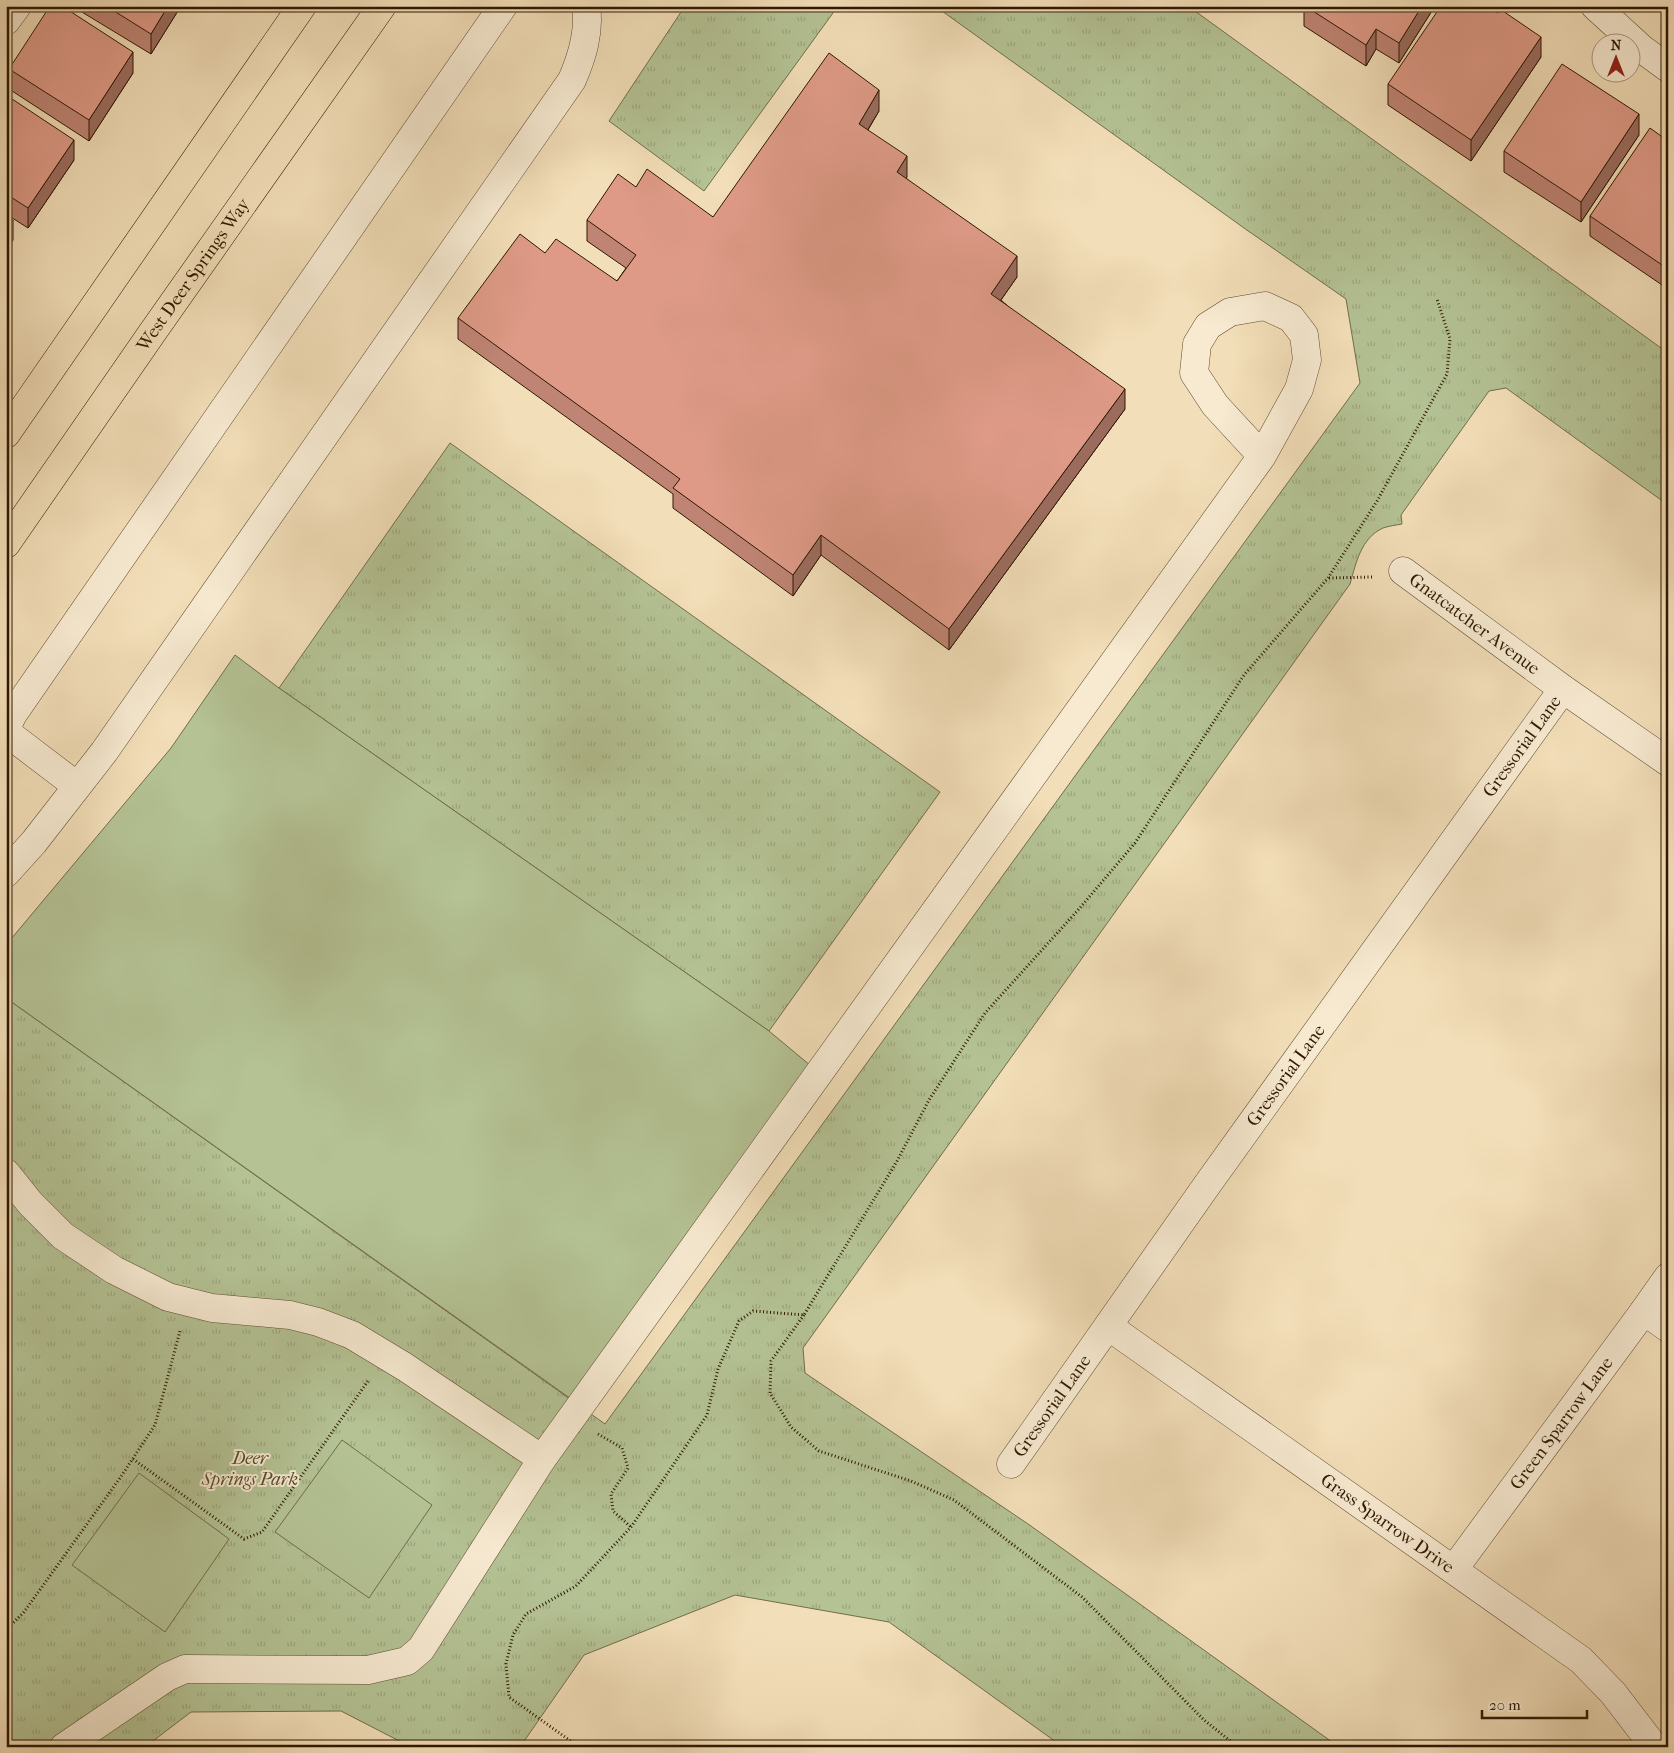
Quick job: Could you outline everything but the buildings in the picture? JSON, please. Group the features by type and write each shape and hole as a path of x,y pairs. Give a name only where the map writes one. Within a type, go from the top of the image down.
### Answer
{"main road":[{"path":"6,434 302,6"},
{"name":"West Deer Springs Way","path":"6,544 382,6"}],"street":[{"path":"6,21 17,6"},
{"path":"6,728 12,714 504,6"},
{"path":"6,873 34,842 104,752 572,80 581,59 586,34 586,6"},
{"path":"1596,6 1642,49 1668,68"},
{"path":"64,1747 167,1677 185,1669 368,1670 407,1661 421,1649 542,1459 1262,456 1300,389 1307,360 1304,334 1291,318 1265,306 1230,312 1208,326 1198,344 1194,373 1215,405 1262,456"},
{"name":"Gnatcatcher Avenue","path":"1403,571 1563,689 1668,762"},
{"name":"Gressorial Lane","path":"1011,1464 1563,689"},
{"path":"6,732 77,786"},
{"path":"6,1173 30,1203 63,1236 114,1270 168,1297 212,1308 290,1315 318,1322 352,1335 405,1367 542,1459"},
{"name":"Green Sparrow Lane","path":"1454,1569 1668,1276"},
{"path":"1644,1311 1668,1328"},
{"name":"Grass Sparrow Drive","path":"1108,1326 1581,1660 1613,1693 1650,1743"}],"path":[{"path":"1238,1747 1204,1720 1082,1596 954,1500 912,1480 819,1451 791,1427 770,1393 771,1361 804,1315 897,1161 928,1100 986,1013 1135,843 1244,675 1328,578 1377,501 1447,374 1450,339 1437,299"},
{"path":"1328,578 1380,577 1403,571"},
{"path":"6,1630 24,1612 155,1426 188,1302"},
{"path":"579,1747 509,1697 506,1664 513,1635 526,1614 576,1586 631,1527 708,1415 718,1369 739,1321 752,1311 804,1315"},
{"path":"132,1459 244,1538 262,1532 385,1356"},
{"path":"572,1418 622,1448 628,1468 611,1494 613,1511 631,1527"}],"green space":[{"path":"685,6 838,6 704,191 609,121"},
{"name":"Deer Springs Park","path":"935,6 1188,6 1668,353 1668,505 1506,388 1489,391 1401,515 1402,524 1383,528 1369,538 1360,552 1350,584 803,1348 805,1373 1031,1526 1339,1747 1063,1747 889,1622 735,1595 584,1655 520,1747 411,1747 341,1711 191,1712 145,1747 6,1747 6,998 605,1424 1360,383 1346,299"},
{"path":"450,443 940,792 769,1031 279,688"},
{"path":"235,655 279,688 769,1031 811,1066 574,1401 6,998 6,945 171,748"},
{"path":"342,1440 432,1505 369,1598 275,1532"},
{"path":"139,1473 229,1539 165,1632 72,1565"}]}
